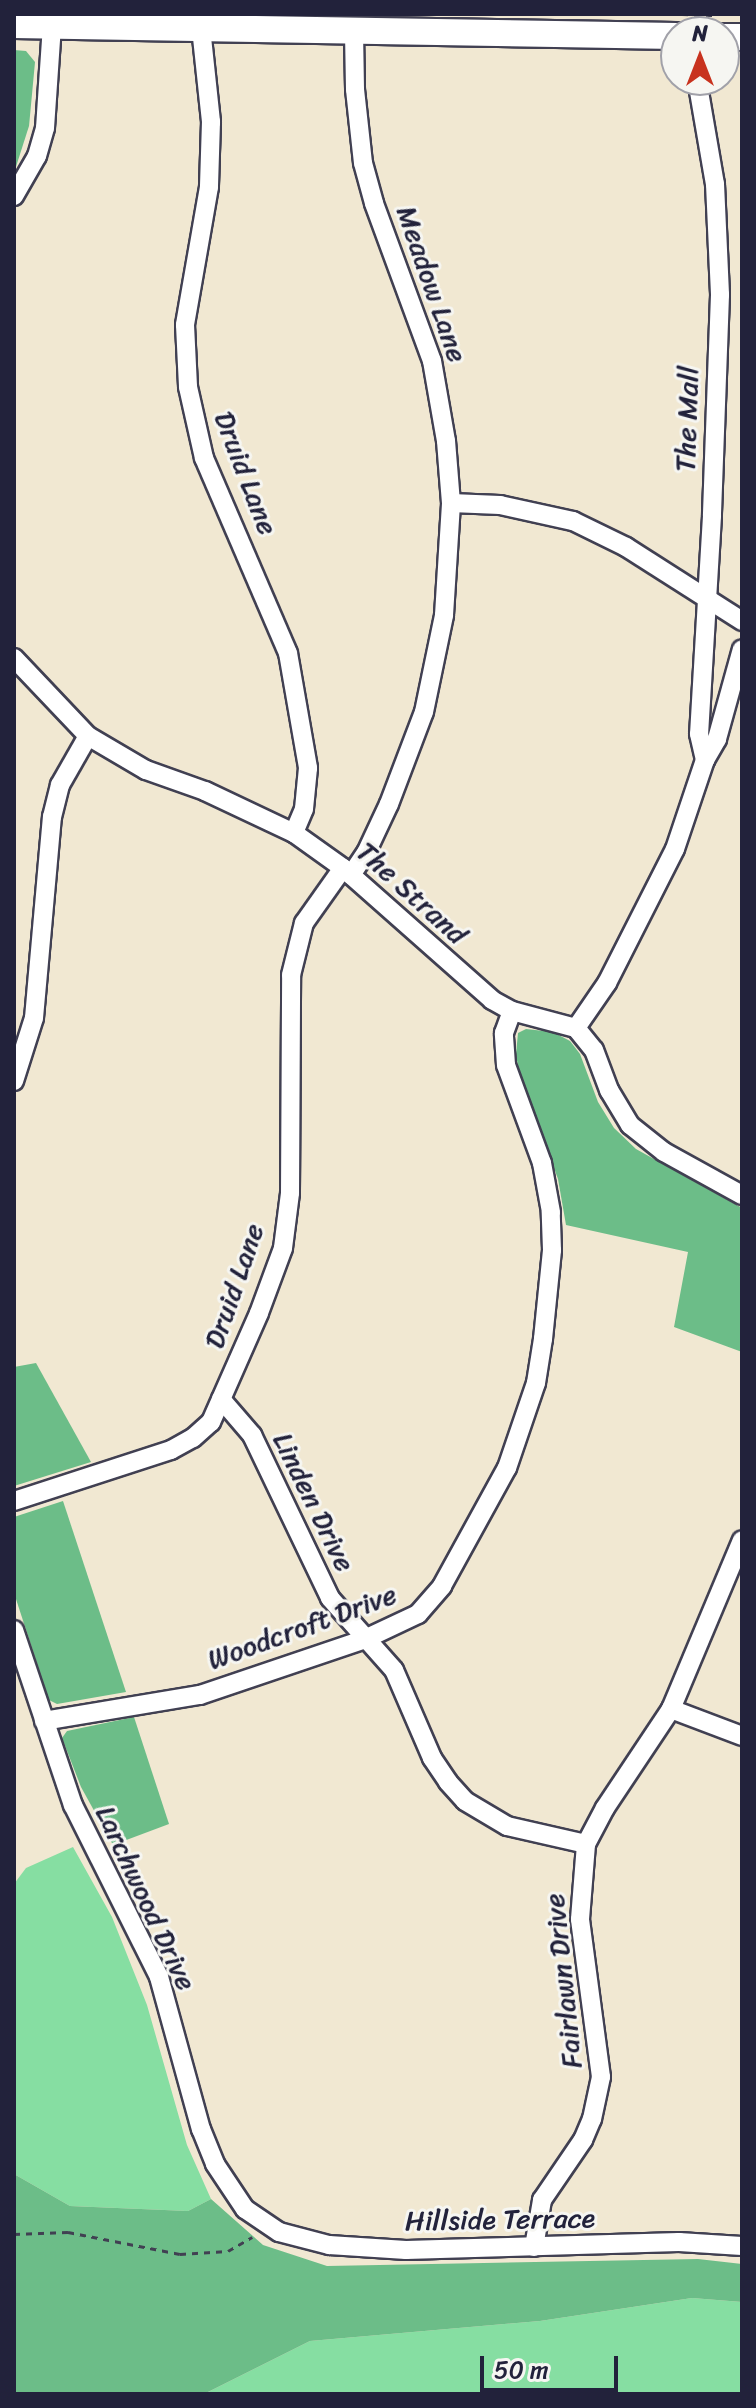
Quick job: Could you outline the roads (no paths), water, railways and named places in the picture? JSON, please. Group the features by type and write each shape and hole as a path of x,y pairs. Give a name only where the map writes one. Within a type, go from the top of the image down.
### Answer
{"main road":[{"path":"14,25 188,23 354,30 581,24 660,34"}],"street":[{"name":"Druid Lane","path":"188,23 211,122 209,187 185,325 188,387 204,458 288,653 308,768 304,809 294,833"},
{"path":"14,196 37,156 45,128 52,26"},
{"name":"Meadow Lane","path":"347,871 366,853 389,804 424,712 444,615 451,503 446,441 432,361 374,203 363,163 355,89 354,30"},
{"name":"The Mall","path":"700,96 715,184 720,295 699,734 705,760"},
{"path":"451,503 500,505 573,521 626,547 742,621"},
{"name":"The Mall","path":"576,1028 607,983 651,904 675,849 705,760 717,739 742,649"},
{"name":"The Strand","path":"14,658 88,736 146,770 205,791 294,833 347,871 475,987 512,1011 576,1028"},
{"path":"14,1081 34,1018 52,817 60,785 88,736"},
{"name":"Druid Lane","path":"14,1501 171,1450 193,1438 211,1422 283,1248 290,1193 289,1001 296,953 304,923 347,871"},
{"name":"Woodcroft Drive","path":"44,1721 200,1695 365,1639 418,1614 442,1586 507,1468 536,1383 552,1250 551,1212 542,1163 506,1065 504,1033 512,1011"},
{"path":"576,1028 594,1050 619,1110 644,1139 742,1195"},
{"name":"Linden Drive","path":"221,1399 252,1435 330,1598 394,1670 432,1758 465,1801 507,1826 586,1844"},
{"name":"Fairlawn Drive","path":"534,2247 542,2200 583,2140 595,2109 601,2077 580,1919 586,1844 605,1808 671,1709 742,1540"},
{"name":"Larchwood Drive","path":"14,1630 73,1805 159,1977 201,2129 215,2164 245,2209 263,2223"},
{"path":"671,1709 742,1736"},
{"name":"Hillside Terrace","path":"263,2223 302,2241 406,2250 679,2242 742,2246"}]}
